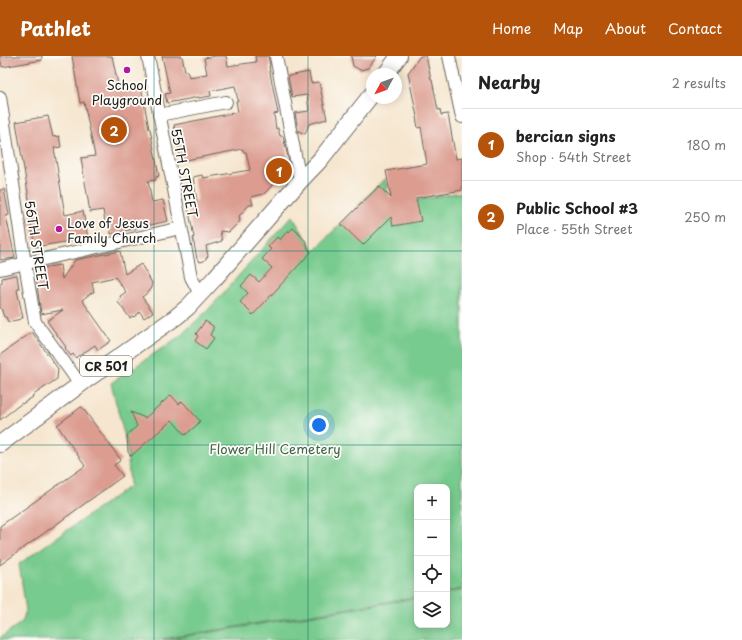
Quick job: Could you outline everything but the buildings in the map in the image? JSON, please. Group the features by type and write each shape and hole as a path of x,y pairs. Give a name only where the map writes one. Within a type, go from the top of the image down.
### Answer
{"main road":[{"path":"391,68 400,56"},
{"name":"CR 501","path":"0,444 80,384 188,307 320,160 366,102"}],"street":[{"name":"55TH STREET","path":"148,56 191,277 200,294"},
{"path":"276,56 300,181"},
{"path":"449,56 462,117"},
{"name":"56TH STREET","path":"0,97 35,322 80,384"},
{"path":"160,115 226,102"},
{"path":"0,269 181,228"}],"green space":[{"name":"Flower Hill Cemetery","path":"385,178 390,206 462,192 462,589 450,591 450,484 414,484 414,597 156,640 0,640 0,638 22,622 26,610 19,564 130,486 127,446 111,383 180,336 208,310 292,216 314,251"},
{"path":"462,590 462,640 163,640 414,598 414,628 450,628 450,592"}],"place":[{"name":"School Playground","path":"127,70"},
{"name":"Public School #3","path":"114,130"},
{"name":"bercian signs","path":"279,171"},
{"name":"Love of Jesus Family Church","path":"59,229"}]}
